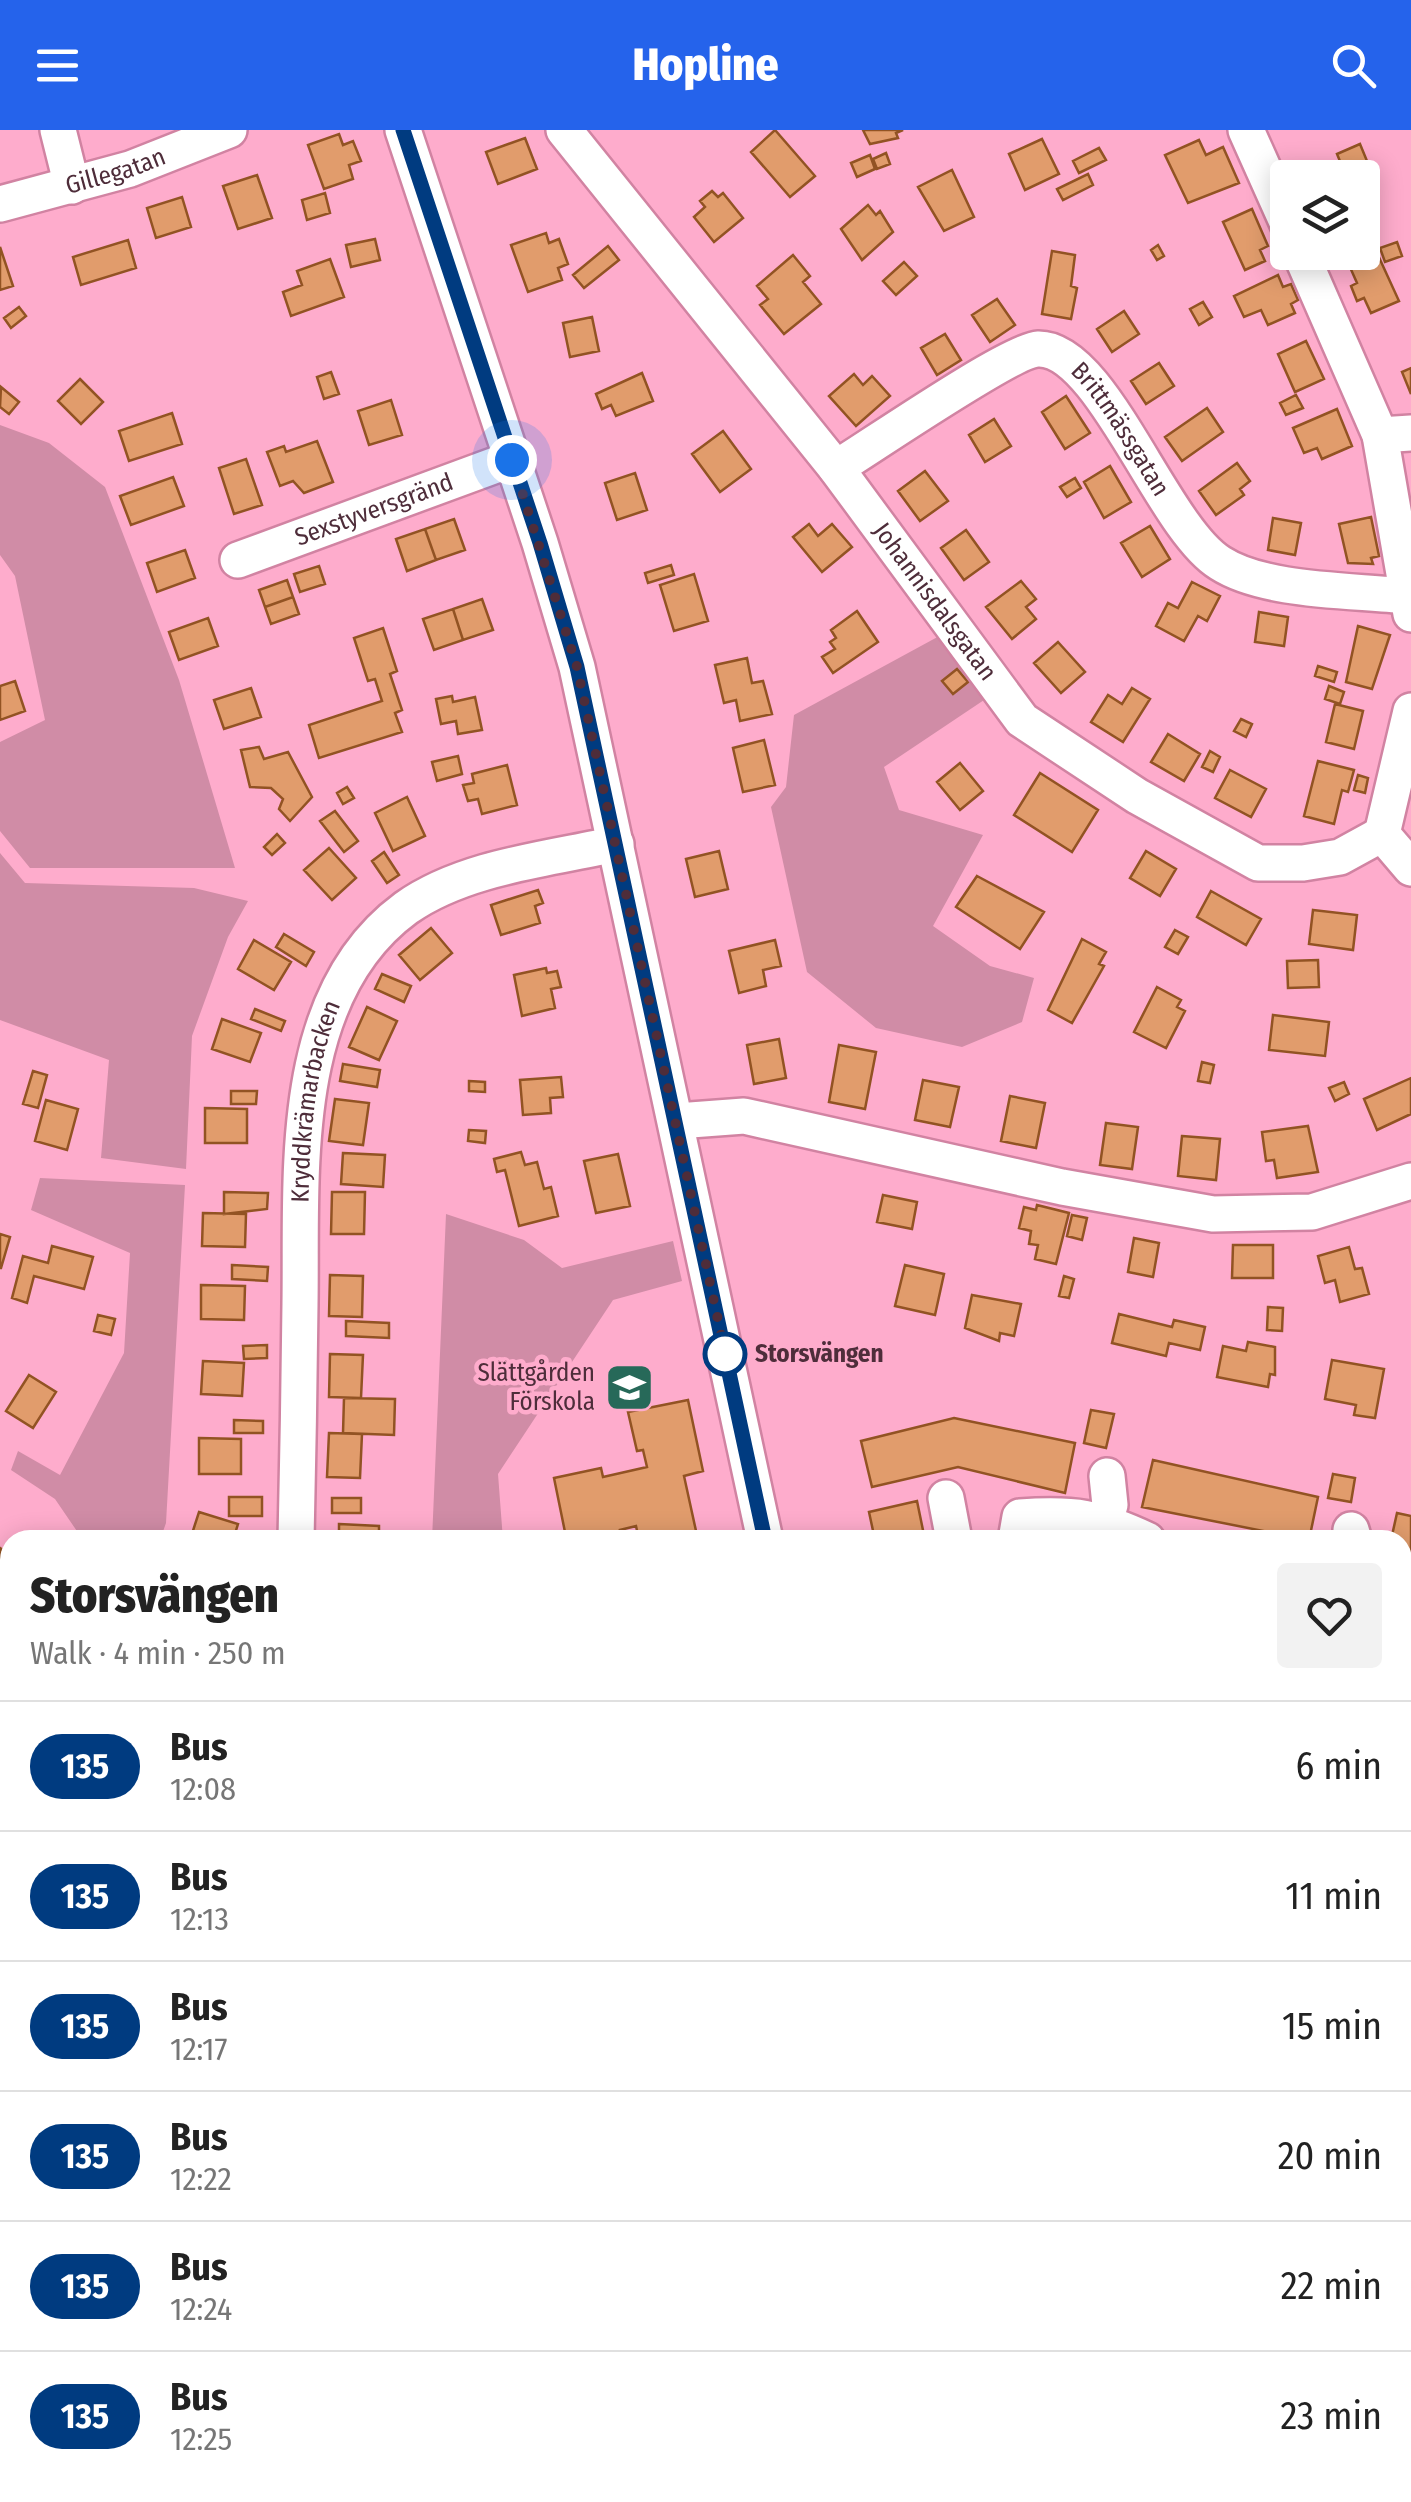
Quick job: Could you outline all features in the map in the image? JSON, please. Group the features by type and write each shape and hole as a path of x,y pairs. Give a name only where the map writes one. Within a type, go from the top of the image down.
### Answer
{"street":[{"path":"58,130 72,186"},
{"name":"Gillegatan","path":"0,204 72,186 184,150 230,130"},
{"name":"Johannisdalsgatan","path":"564,130 836,468 1022,720 1058,747 1258,863 1302,863 1340,857 1382,834"},
{"path":"1246,130 1270,184"},
{"path":"411,132 577,667 764,1530"},
{"path":"1309,270 1395,434 1397,519 1408,606"},
{"name":"Brittmässgatan","path":"836,468 1012,360 1038,349 1058,353 1087,377 1171,508 1215,560 1248,576 1408,606"},
{"name":"Sexstyversgränd","path":"238,560 512,460"},
{"path":"1411,710 1382,834 1411,868"},
{"name":"Kryddkrämarbacken","path":"296,1530 302,1157 312,1076 331,1012 366,950 409,906 466,880 616,844"},
{"path":"677,1121 744,1116 1077,1190 1213,1214 1312,1212 1411,1181"},
{"path":"1104,1520 1110,1504 1107,1476"},
{"path":"946,1498 952,1530"},
{"path":"1018,1530 1020,1517 1069,1514 1104,1520 1126,1530"}],"shaded area":[{"path":"0,425 49,443 105,487 179,680 235,868 30,868 0,831 0,742 45,720 15,576 0,555"},
{"path":"943,634 990,696 884,767 899,810 983,835 933,926 990,966 1034,978 1022,1022 962,1047 876,1028 807,972 771,807 786,787 794,715"},
{"path":"0,853 25,883 194,888 248,901 228,937 192,1036 186,1169 101,1158 109,1060 0,1020"},
{"path":"40,1178 185,1185 164,1530 76,1530 55,1499 11,1470 18,1451 60,1475 124,1353 130,1253 31,1210"},
{"path":"446,1214 524,1240 562,1268 673,1241 682,1281 613,1300 498,1474 502,1530 432,1530"}],"building":[{"path":"775,130 815,176 790,197 751,152"},
{"path":"863,130 903,130 896,133 898,138 870,144"},
{"path":"339,134 343,145 353,141 361,161 349,165 353,179 324,189 308,145"},
{"path":"525,138 537,169 498,184 486,152"},
{"path":"1042,139 1059,174 1025,190 1009,154"},
{"path":"1199,140 1206,155 1223,147 1239,183 1188,203 1165,155"},
{"path":"1360,144 1367,160 1339,160 1337,154"},
{"path":"1099,148 1106,160 1079,173 1073,161"},
{"path":"886,153 890,164 877,169 873,159"},
{"path":"870,155 875,169 857,177 851,163"},
{"path":"952,170 974,217 944,231 918,187"},
{"path":"1088,174 1093,185 1063,200 1057,189"},
{"path":"257,175 272,218 238,229 223,186"},
{"path":"712,191 718,197 723,193 743,218 714,242 694,217 705,207 700,201"},
{"path":"325,193 330,213 307,220 302,200"},
{"path":"182,197 191,227 156,238 147,208"},
{"path":"868,205 876,215 880,211 893,232 862,260 841,229"},
{"path":"1252,209 1268,246 1260,250 1265,261 1245,270 1223,222"},
{"path":"546,233 549,243 559,239 568,264 558,268 562,280 528,292 511,245"},
{"path":"375,239 380,260 351,267 346,245"},
{"path":"128,240 136,268 81,285 73,257"},
{"path":"1397,242 1402,256 1385,262 1380,248"},
{"path":"1158,245 1164,256 1157,260 1151,250"},
{"path":"608,246 619,260 584,288 573,275"},
{"path":"0,247 13,286 0,290"},
{"path":"1052,251 1075,255 1071,286 1077,288 1071,319 1042,314"},
{"path":"793,255 810,276 803,282 821,304 784,334 760,305 768,299 757,286"},
{"path":"330,259 344,297 291,316 283,292 302,285 297,271"},
{"path":"1380,260 1399,301 1371,313 1364,298 1357,301 1351,286 1357,283 1351,270 1380,270"},
{"path":"904,262 917,276 896,295 883,281"},
{"path":"1278,275 1283,287 1291,284 1298,300 1291,304 1295,313 1268,325 1261,310 1244,317 1234,296"},
{"path":"997,299 1015,325 990,342 972,315"},
{"path":"1203,302 1212,317 1199,325 1190,309"},
{"path":"19,307 26,316 11,328 4,318"},
{"path":"1124,311 1139,334 1112,352 1097,329"},
{"path":"592,317 599,351 570,357 563,323"},
{"path":"945,334 961,360 937,375 921,348"},
{"path":"1306,341 1324,379 1295,392 1278,354"},
{"path":"1159,363 1174,386 1146,404 1131,381"},
{"path":"1411,368 1411,394 1402,372"},
{"path":"331,372 339,394 324,399 317,377"},
{"path":"642,373 653,401 616,416 611,405 602,409 596,394"},
{"path":"854,374 863,385 872,376 890,396 856,426 829,396"},
{"path":"80,379 103,402 81,424 58,401"},
{"path":"1,387 19,402 9,414 0,407"},
{"path":"1296,395 1303,408 1286,415 1280,403"},
{"path":"1066,396 1090,433 1065,449 1042,412"},
{"path":"391,400 402,435 369,445 358,411"},
{"path":"1207,408 1223,432 1182,461 1165,437"},
{"path":"1337,409 1352,446 1322,459 1317,448 1304,453 1293,428"},
{"path":"172,413 182,444 129,461 119,431"},
{"path":"994,419 1011,446 985,462 969,435"},
{"path":"723,431 751,469 720,492 692,454"},
{"path":"317,441 333,482 304,493 293,481 280,486 267,452 284,446 286,452"},
{"path":"246,459 262,505 234,514 219,468"},
{"path":"1237,463 1250,481 1240,489 1244,495 1216,515 1199,491"},
{"path":"1110,466 1131,502 1104,518 1084,482"},
{"path":"925,471 948,501 920,521 898,491"},
{"path":"635,473 647,510 617,520 605,483"},
{"path":"173,477 184,506 131,525 120,496"},
{"path":"1075,478 1081,488 1067,497 1060,487"},
{"path":"1371,517 1379,556 1371,558 1373,564 1348,563 1339,524"},
{"path":"1273,518 1301,523 1295,555 1268,550"},
{"path":"454,519 465,550 436,560 425,529"},
{"path":"809,524 818,536 832,524 852,547 822,572 793,537"},
{"path":"1150,526 1170,559 1142,577 1121,543"},
{"path":"425,529 436,560 407,571 396,539"},
{"path":"966,530 989,562 964,580 941,548"},
{"path":"185,550 195,578 157,592 147,563"},
{"path":"671,565 674,575 648,583 645,573"},
{"path":"319,566 325,584 300,592 294,574"},
{"path":"694,574 708,621 674,631 660,585"},
{"path":"287,580 293,597 265,607 259,590"},
{"path":"1021,581 1036,599 1026,607 1036,619 1012,639 986,607"},
{"path":"1192,582 1220,596 1207,621 1198,616 1184,641 1156,626 1168,603 1178,608"},
{"path":"293,597 299,614 271,624 265,607"},
{"path":"482,599 493,630 463,640 453,609"},
{"path":"453,609 463,640 434,650 423,619"},
{"path":"857,611 878,642 833,673 822,657 835,649 830,642 836,638 831,630"},
{"path":"1259,612 1288,617 1284,646 1255,642"},
{"path":"208,618 218,646 179,660 169,632"},
{"path":"1358,626 1390,635 1372,689 1346,682"},
{"path":"383,628 397,671 390,674 402,710 395,713 402,732 319,758 309,725 382,701 375,679 368,681 354,638"},
{"path":"1058,642 1085,672 1061,693 1034,663"},
{"path":"747,658 752,683 763,681 772,714 740,721 736,700 724,703 715,665"},
{"path":"1318,666 1337,672 1334,682 1315,676"},
{"path":"957,669 968,682 953,694 942,681"},
{"path":"15,681 25,711 0,720 0,686"},
{"path":"1329,686 1344,692 1340,704 1325,699"},
{"path":"251,688 261,717 224,729 214,700"},
{"path":"1132,688 1150,699 1123,742 1091,722 1108,695 1122,704"},
{"path":"452,696 453,702 475,697 482,730 458,734 456,721 441,724 436,699"},
{"path":"1335,704 1363,711 1354,749 1326,742"},
{"path":"1241,719 1252,724 1246,737 1234,731"},
{"path":"1168,734 1200,754 1184,781 1151,762"},
{"path":"764,740 775,785 743,792 733,748"},
{"path":"259,747 264,759 288,752 312,797 290,821 279,809 283,799 271,788 250,787 241,750"},
{"path":"1210,751 1220,757 1213,772 1202,767"},
{"path":"458,756 462,774 437,781 432,762"},
{"path":"1318,761 1354,770 1348,792 1342,790 1334,824 1304,816"},
{"path":"960,763 983,791 960,810 937,782"},
{"path":"507,765 517,805 482,814 478,799 468,801 463,785 474,783 472,774"},
{"path":"1230,770 1266,789 1251,817 1215,798"},
{"path":"1040,773 1098,810 1072,852 1014,815"},
{"path":"1358,775 1368,778 1365,793 1354,790"},
{"path":"347,787 354,798 343,804 337,793"},
{"path":"407,797 425,836 393,851 375,813"},
{"path":"335,811 358,841 344,852 320,821"},
{"path":"277,834 285,843 272,855 264,847"},
{"path":"329,848 356,878 332,900 304,870"},
{"path":"719,851 728,889 695,897 686,859"},
{"path":"1146,851 1176,869 1160,896 1130,878"},
{"path":"384,852 399,875 387,883 372,861"},
{"path":"977,876 1044,912 1020,949 956,907"},
{"path":"538,890 543,903 535,906 540,923 501,935 491,905"},
{"path":"1211,891 1261,919 1246,945 1197,917"},
{"path":"1313,910 1357,915 1353,950 1309,944"},
{"path":"431,928 452,953 420,980 399,955"},
{"path":"1175,930 1188,937 1178,954 1165,947"},
{"path":"284,934 314,952 306,966 276,947"},
{"path":"1082,939 1106,952 1099,964 1104,966 1072,1023 1048,1010"},
{"path":"254,940 291,962 274,990 238,969"},
{"path":"775,940 781,966 763,970 766,986 739,993 729,951"},
{"path":"1318,960 1319,987 1288,988 1287,961"},
{"path":"546,968 547,973 557,971 561,987 551,989 555,1008 522,1016 514,975"},
{"path":"382,974 411,986 404,1002 375,989"},
{"path":"1157,987 1181,1000 1177,1007 1185,1011 1166,1048 1134,1032"},
{"path":"367,1007 397,1021 379,1060 349,1047"},
{"path":"255,1009 285,1021 281,1031 251,1019"},
{"path":"1273,1015 1329,1022 1325,1056 1269,1050"},
{"path":"222,1019 261,1033 250,1062 212,1049"},
{"path":"779,1039 786,1078 754,1084 747,1045"},
{"path":"839,1045 876,1052 865,1109 829,1102"},
{"path":"1202,1062 1214,1065 1210,1083 1198,1081"},
{"path":"343,1064 380,1070 377,1087 340,1081"},
{"path":"33,1071 47,1075 38,1108 23,1104"},
{"path":"561,1077 563,1097 550,1098 551,1113 523,1115 520,1080"},
{"path":"1411,1078 1411,1114 1377,1130 1364,1099"},
{"path":"923,1080 959,1087 950,1127 915,1120"},
{"path":"469,1081 485,1082 485,1092 469,1091"},
{"path":"1344,1082 1349,1094 1335,1101 1329,1088"},
{"path":"231,1091 257,1091 256,1104 231,1104"},
{"path":"1010,1096 1045,1103 1036,1148 1001,1141"},
{"path":"335,1099 369,1103 363,1145 329,1141"},
{"path":"46,1100 78,1109 67,1150 35,1141"},
{"path":"205,1108 247,1109 247,1143 205,1143"},
{"path":"1106,1123 1138,1127 1132,1169 1100,1165"},
{"path":"1308,1126 1318,1172 1277,1178 1274,1160 1266,1161 1262,1132"},
{"path":"469,1130 486,1131 485,1143 468,1141"},
{"path":"1182,1136 1220,1139 1216,1180 1178,1176"},
{"path":"521,1152 525,1165 537,1162 544,1189 551,1187 558,1216 519,1226 505,1170 497,1172 494,1159"},
{"path":"343,1153 385,1155 383,1187 341,1184"},
{"path":"618,1154 630,1206 596,1213 584,1161"},
{"path":"224,1192 268,1193 267,1209 224,1214"},
{"path":"332,1192 365,1192 364,1234 331,1234"},
{"path":"883,1195 917,1202 912,1229 877,1222"},
{"path":"1037,1205 1069,1213 1056,1264 1035,1259 1038,1245 1029,1244 1031,1231 1019,1228 1024,1207 1036,1210"},
{"path":"203,1213 246,1214 245,1247 202,1246"},
{"path":"1072,1215 1087,1218 1082,1240 1067,1236"},
{"path":"0,1234 10,1237 1,1268 0,1268"},
{"path":"1134,1238 1159,1243 1153,1277 1128,1272"},
{"path":"1233,1245 1273,1245 1273,1278 1232,1278"},
{"path":"52,1246 93,1257 84,1289 34,1276 27,1303 12,1298 23,1256 48,1263"},
{"path":"1349,1247 1355,1269 1362,1268 1369,1294 1340,1302 1335,1280 1325,1283 1318,1256"},
{"path":"232,1265 268,1267 267,1281 232,1279"},
{"path":"905,1265 944,1274 935,1315 895,1306"},
{"path":"330,1275 363,1276 362,1317 329,1316"},
{"path":"1064,1276 1074,1279 1069,1298 1059,1296"},
{"path":"201,1285 245,1286 244,1320 201,1319"},
{"path":"972,1295 1021,1304 1014,1336 1000,1333 999,1341 965,1328"},
{"path":"1268,1307 1283,1308 1282,1331 1267,1330"},
{"path":"1119,1314 1172,1327 1174,1320 1205,1327 1200,1350 1169,1343 1166,1356 1112,1343"},
{"path":"98,1315 115,1319 111,1335 94,1331"},
{"path":"346,1321 389,1323 389,1338 346,1336"},
{"path":"1248,1342 1275,1347 1275,1375 1270,1374 1268,1387 1217,1377 1223,1346 1246,1351"},
{"path":"267,1345 267,1358 244,1359 243,1346"},
{"path":"330,1354 363,1355 361,1398 329,1397"},
{"path":"1332,1360 1384,1369 1375,1418 1354,1415 1356,1405 1325,1399"},
{"path":"203,1361 244,1363 242,1396 201,1394"},
{"path":"29,1375 56,1392 33,1428 6,1411"},
{"path":"344,1398 395,1399 394,1435 343,1433"},
{"path":"688,1400 703,1471 684,1476 696,1530 637,1530 636,1526 620,1530 565,1530 554,1478 601,1468 603,1477 647,1467 643,1450 637,1451 628,1412"},
{"path":"1091,1410 1114,1414 1106,1448 1084,1443"},
{"path":"954,1418 1075,1443 1065,1493 958,1467 872,1487 861,1441"},
{"path":"234,1420 263,1421 263,1433 234,1433"},
{"path":"329,1433 362,1434 360,1478 327,1477"},
{"path":"199,1438 241,1439 241,1474 199,1474"},
{"path":"1153,1460 1318,1497 1311,1530 1258,1530 1142,1507"},
{"path":"1333,1474 1355,1478 1351,1502 1328,1498"},
{"path":"229,1497 262,1497 262,1516 229,1516"},
{"path":"332,1498 361,1498 361,1513 332,1513"},
{"path":"917,1501 923,1530 873,1530 869,1512"},
{"path":"199,1512 238,1524 236,1530 193,1530"},
{"path":"1397,1513 1411,1516 1411,1530 1393,1530"},
{"path":"339,1524 379,1526 379,1530 339,1530"}],"bus line":[{"name":"135","path":"403,130 540,543 577,667 763,1530"}],"place":[{"name":"Storsvängen","path":"725,1354"},
{"name":"Slättgården Förskola","path":"630,1387"}],"route":[{"path":"512,460 577,667 729,1371 725,1354"}]}
